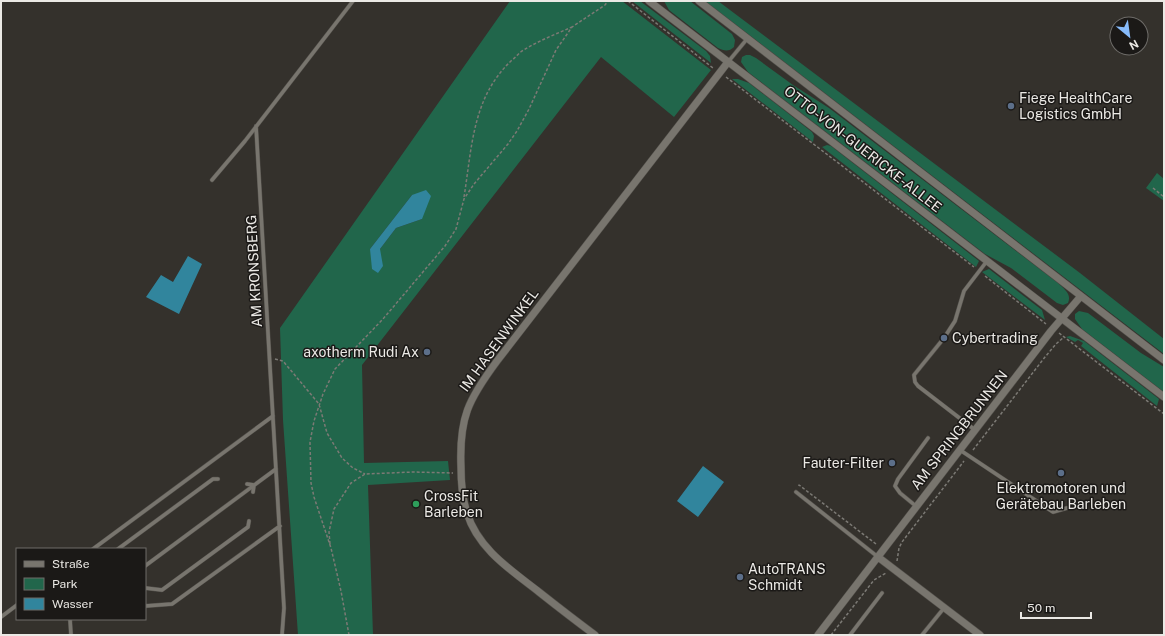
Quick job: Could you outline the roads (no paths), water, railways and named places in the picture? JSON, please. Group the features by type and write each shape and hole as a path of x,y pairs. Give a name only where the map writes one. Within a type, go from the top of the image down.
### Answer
{"street":[{"name":"OTTO-VON-GUERICKE-ALLEE","path":"699,1 1164,360"},
{"name":"OTTO-VON-GUERICKE-ALLEE","path":"651,2 1164,397"},
{"name":"IM HASENWINKEL","path":"595,635 498,559 484,544 467,513 464,500 460,453 464,421 471,400 480,384 728,62"},
{"path":"1062,319 1081,296"},
{"name":"AM SPRINGBRUNNEN","path":"818,635 916,506 1062,319"},
{"path":"878,557 980,635"}],"lane":[{"path":"212,180 353,1"},
{"path":"728,62 747,39"},
{"name":"AM KRONSBERG","path":"256,126 280,526 284,608 282,635"},
{"path":"975,430 918,386 914,379 914,375 944,338 955,321 964,291 987,261"},
{"path":"93,548 273,416"},
{"path":"916,506 900,493 895,486 898,479 928,438"},
{"path":"960,450 1053,512 1067,508"},
{"path":"146,565 276,468"},
{"path":"119,548 213,478 218,479"},
{"path":"247,484 254,485"},
{"path":"253,492 254,485"},
{"path":"796,492 878,557"},
{"path":"146,588 162,590 248,527 249,521"},
{"path":"146,606 172,604 280,526"},
{"path":"850,635 882,593"},
{"path":"1,617 16,606"},
{"path":"922,635 944,608"},
{"path":"70,620 71,635"}],"water":[{"path":"426,190 431,196 422,219 396,228 380,249 383,266 378,273 372,269 370,249 412,195"},
{"path":"188,256 202,264 179,314 146,297 161,275 173,282"},
{"path":"703,466 724,482 698,517 677,501"}],"place":[{"name":"Fiege HealthCare Logistics GmbH","path":"1011,106"},
{"name":"Cybertrading","path":"944,338"},
{"name":"axotherm Rudi Ax","path":"427,352"},
{"name":"Fauter-Filter","path":"892,463"},
{"name":"Elektromotoren und Gerätebau Barleben","path":"1061,473"},
{"name":"CrossFit Barleben","path":"416,504"},
{"name":"AutoTRANS Schmidt","path":"740,577"}]}
